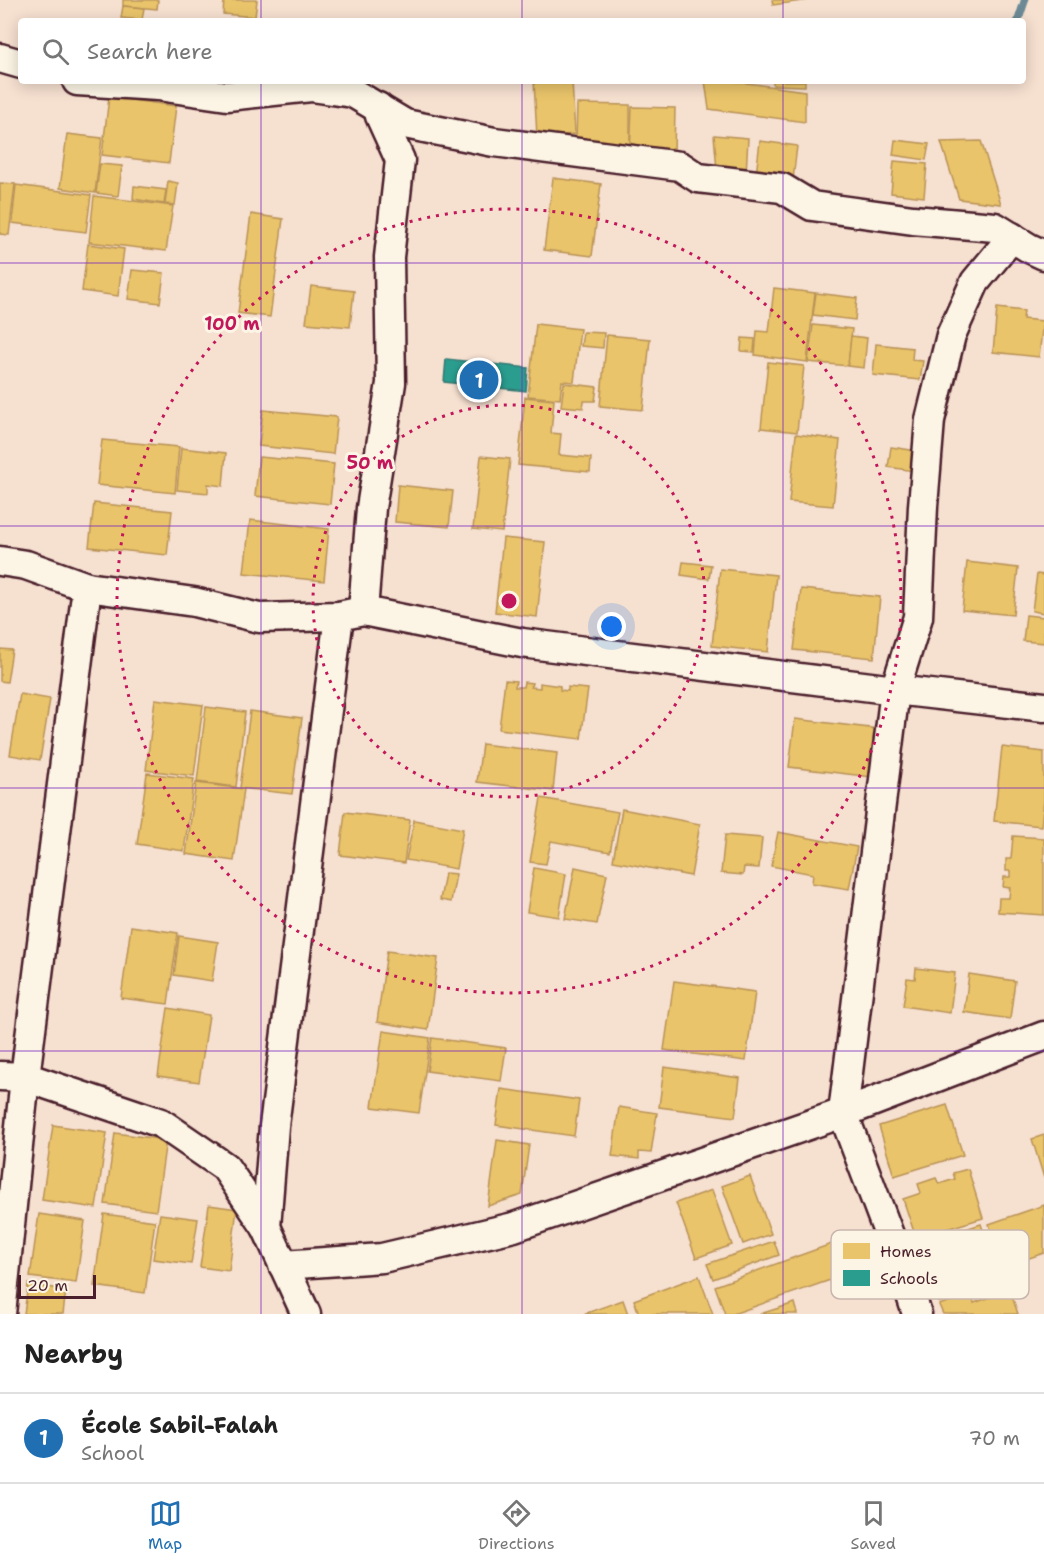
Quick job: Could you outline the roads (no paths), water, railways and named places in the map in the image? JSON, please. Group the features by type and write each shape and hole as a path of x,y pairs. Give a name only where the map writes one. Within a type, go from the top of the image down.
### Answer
{"street":[{"path":"0,58 18,63"},
{"path":"126,84 158,86 227,96 310,87 352,93 405,124 494,141 680,166 698,178 782,188 812,206 914,220 995,226 1044,255"},
{"path":"266,1227 274,1126 351,614 391,383 389,257 400,160 378,107"},
{"path":"887,1230 843,1113 895,690 918,617 930,420 951,336 975,282 1012,237"},
{"path":"0,561 26,565 87,587 194,602 259,618 351,614 522,643 1044,707"},
{"path":"1,1314 12,1076 87,587"},
{"path":"283,1265 382,1258 514,1227 843,1113 1044,1036"},
{"path":"12,1076 161,1124 225,1167 266,1227 306,1314"},
{"path":"912,1299 917,1314"}],"waterway":[{"path":"1019,18 1025,0"}],"place":[{"name":"École Sabil-Falah","path":"479,380"}]}
